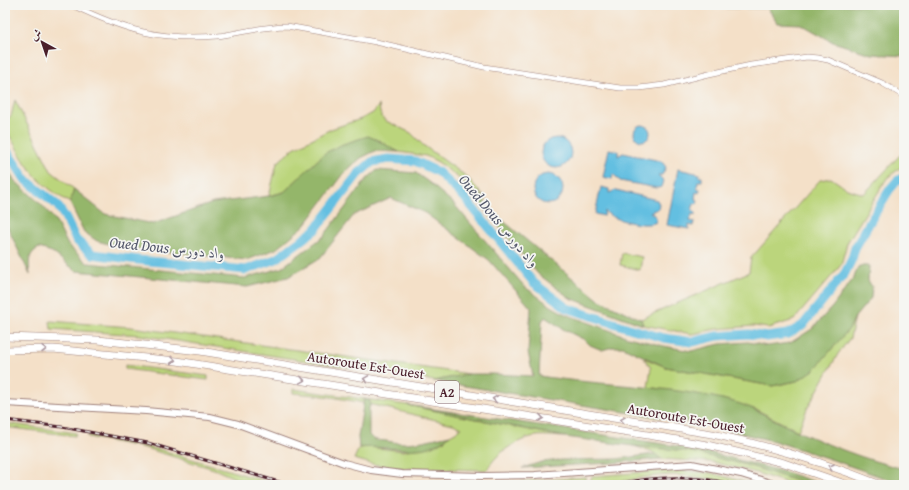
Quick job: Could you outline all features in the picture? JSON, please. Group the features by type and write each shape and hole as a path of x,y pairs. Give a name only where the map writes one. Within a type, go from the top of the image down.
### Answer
{"highway":[{"name":"Autoroute Est-Ouest","path":"5,337 98,340 200,351 712,434 772,448 852,473 881,485"},
{"name":"Autoroute Est-Ouest","path":"5,350 53,349 177,360 654,436 707,445 784,463 848,485"}],"main road":[{"path":"5,403 146,411 210,417 238,424 344,463 371,470 402,474 478,476 535,475 692,464 741,474 777,485"}],"street":[{"path":"72,5 125,28 160,36 220,36 276,26 288,26 376,42 484,67 620,88 639,88 664,85 751,66 807,57 818,58 882,83 904,96"}],"green space":[{"path":"687,5 904,5 904,56 871,54 833,42 801,24 777,23 768,8 716,8"},
{"path":"15,100 51,171 74,189 70,203 52,191 32,172 10,136 5,120 11,116"},
{"path":"379,105 380,113 384,120 411,133 423,145 467,177 486,199 438,162 426,156 399,152 390,148 379,140 301,178 284,192 269,196 277,163 294,148 331,129 361,119 373,113"},
{"path":"368,136 399,152 375,151 361,158 346,171 305,225 276,249 247,260 120,247 97,241 84,232 70,203 74,189 105,214 153,224 213,203 269,196 284,192 325,153 343,144"},
{"path":"904,154 904,167 900,168 887,178 847,243 841,265 794,320 768,328 754,326 716,329 692,334 643,325 641,319 749,272 751,258 820,180 831,178 847,189 864,194 899,156"},
{"path":"5,165 14,180 41,204 55,220 68,245 87,263 245,278 281,268 323,237 367,179 377,170 416,173 453,203 525,287 551,306 565,314 628,337 691,351 720,344 748,342 767,346 790,343 812,329 833,306 853,279 859,266 869,266 868,280 872,287 871,298 855,317 849,329 814,370 797,381 772,386 666,367 623,347 613,347 602,350 590,345 585,340 563,329 545,317 542,321 539,376 686,392 734,402 750,407 793,429 833,446 861,457 904,469 904,485 774,441 705,425 434,381 469,374 533,376 528,352 531,308 489,260 425,213 391,198 354,215 320,258 288,277 247,287 76,271 52,252 39,248 32,253 31,256 29,263 30,275 5,222"},
{"path":"463,183 486,199 484,205 599,300 641,319 643,325 570,298 538,274"},
{"path":"622,253 642,257 640,270 620,265"},
{"path":"855,317 850,338 838,354 807,409 798,431 757,410 735,403 648,387 651,368 644,358 666,367 772,386 797,381 849,329"},
{"path":"50,321 131,327 469,374 434,381 140,335 51,329"},
{"path":"125,365 208,376 208,380 125,369"},
{"path":"293,389 407,405 565,437 539,436 525,439 506,449 490,464 487,470 396,468 372,464 354,459 359,448 369,447 404,451 444,441 450,435 462,428 453,424 354,401 334,397 293,393"},
{"path":"364,399 369,400 371,404 369,408 369,435 374,439 411,443 450,435 440,443 418,449 371,447 359,448 358,437"},
{"path":"407,405 696,449 785,472 825,485 809,485 751,466 688,451 633,446 565,437"},
{"path":"5,423 76,433 75,436 5,427"},
{"path":"88,435 162,450 278,485 263,485 237,479 214,469 145,448 88,437"},
{"path":"633,446 656,447 700,454 766,471 809,485 794,485 753,472 712,462 661,459 651,451"},
{"path":"655,454 661,459 522,468 542,462 616,459"},
{"path":"673,470 711,473 758,485 747,485 682,475 670,475 606,484 585,485 590,482 592,476"},
{"path":"586,477 585,480 578,483 558,486 503,485 501,483"},
{"path":"402,481 479,482 480,485 398,485"}],"water":[{"path":"639,125 645,125 650,130 648,139 645,141 639,141 634,136 634,130"},
{"path":"556,138 562,139 570,147 570,159 562,167 556,168 550,167 542,159 541,153 542,147 550,139"},
{"path":"609,149 618,151 618,156 623,153 661,161 666,167 662,175 658,175 664,181 662,187 657,188 620,181 613,174 612,179 603,177"},
{"path":"678,169 700,174 699,177 702,177 702,181 698,181 697,188 700,189 699,193 696,192 695,199 698,200 697,204 694,203 692,211 695,211 695,215 692,214 690,221 694,222 693,226 689,225 689,229 667,225"},
{"path":"548,174 558,179 563,189 558,199 548,204 538,199 533,189 538,179"},
{"path":"601,187 609,189 609,193 616,190 657,200 659,204 658,209 650,212 656,217 656,222 651,224 637,224 621,220 605,211 604,216 595,214"}],"waterway":[{"name":"Oued Dous واد دورس","path":"5,148 25,179 57,205 65,217 76,240 92,254 138,260 246,270 276,259 315,230 358,174 372,162 388,159 415,161 438,172 464,197 534,283 567,308 664,338 692,342 717,336 749,334 767,337 788,334 803,325 845,273 852,259 855,248 874,215 890,189 897,181 904,177"}],"railway":[{"path":"5,420 62,427 148,443 289,485"},
{"path":"613,485 659,478 690,478 736,485"}]}
